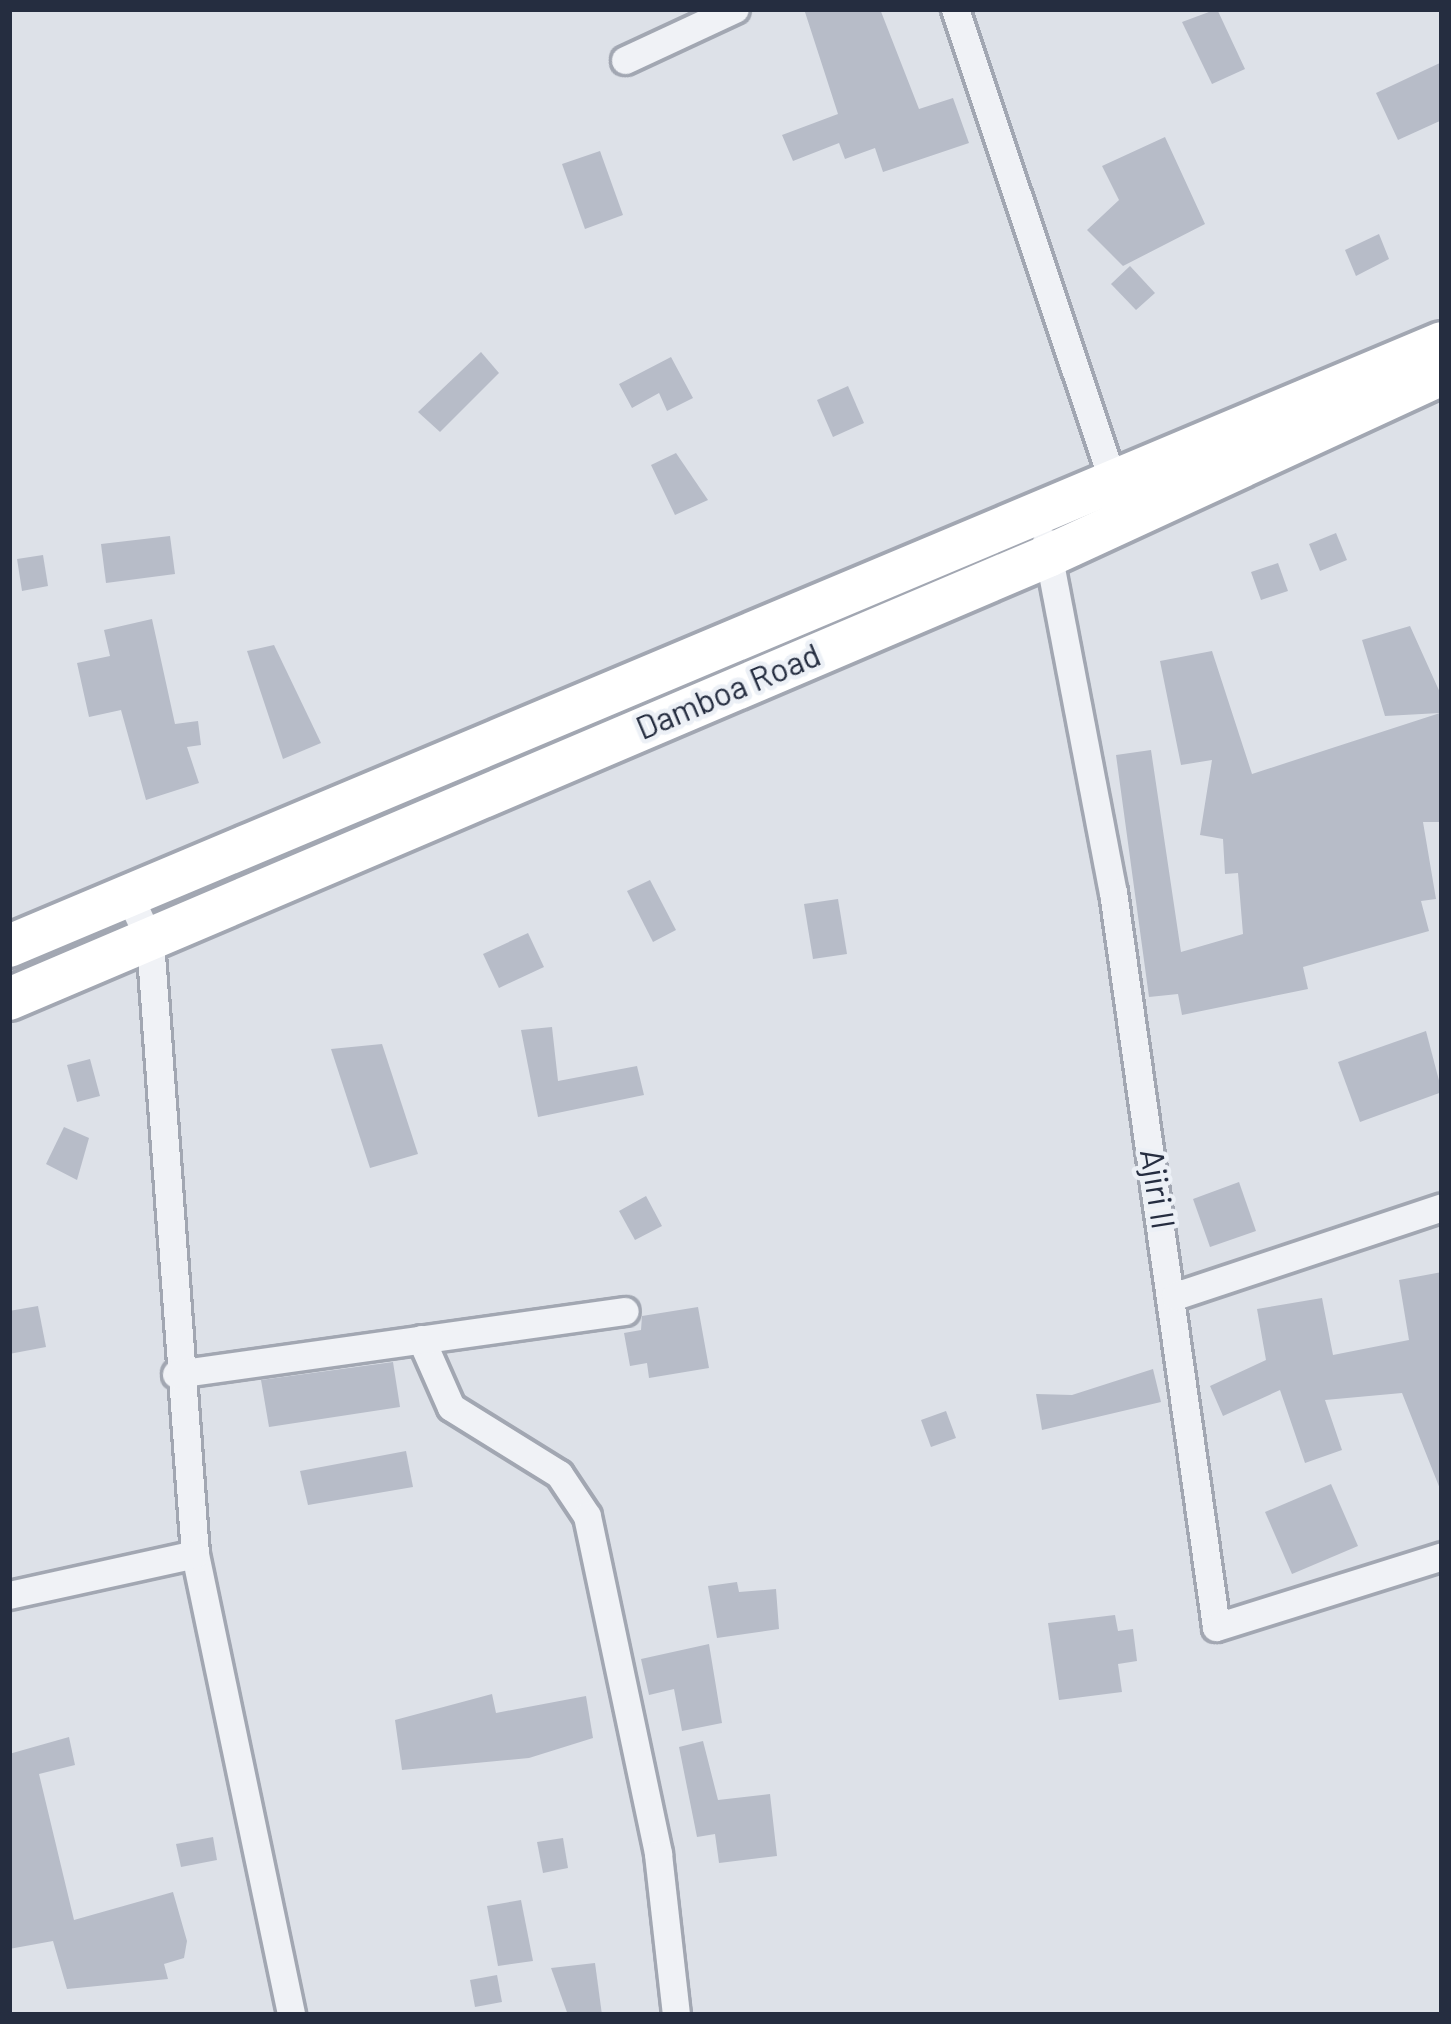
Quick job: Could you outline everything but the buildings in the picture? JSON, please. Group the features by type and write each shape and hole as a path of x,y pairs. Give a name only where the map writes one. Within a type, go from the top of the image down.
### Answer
{"main road":[{"name":"Damboa Road","path":"9,999 150,941 1045,538 1442,343"},
{"name":"Damboa Road","path":"1121,503 1442,374"},
{"name":"Damboa Road","path":"9,946 1045,538"}],"street":[{"path":"625,60 735,9"},
{"path":"955,9 1121,503"},
{"name":"Ajiri II","path":"1045,538 1174,1295 1216,1628 1442,1556"},
{"path":"131,899 150,941 176,1374 195,1553 291,2015"},
{"path":"1174,1295 1442,1207"},
{"path":"176,1374 625,1311"},
{"path":"421,1340 451,1407 559,1474 587,1516 658,1854 676,2015"},
{"path":"9,1594 195,1553"}]}
